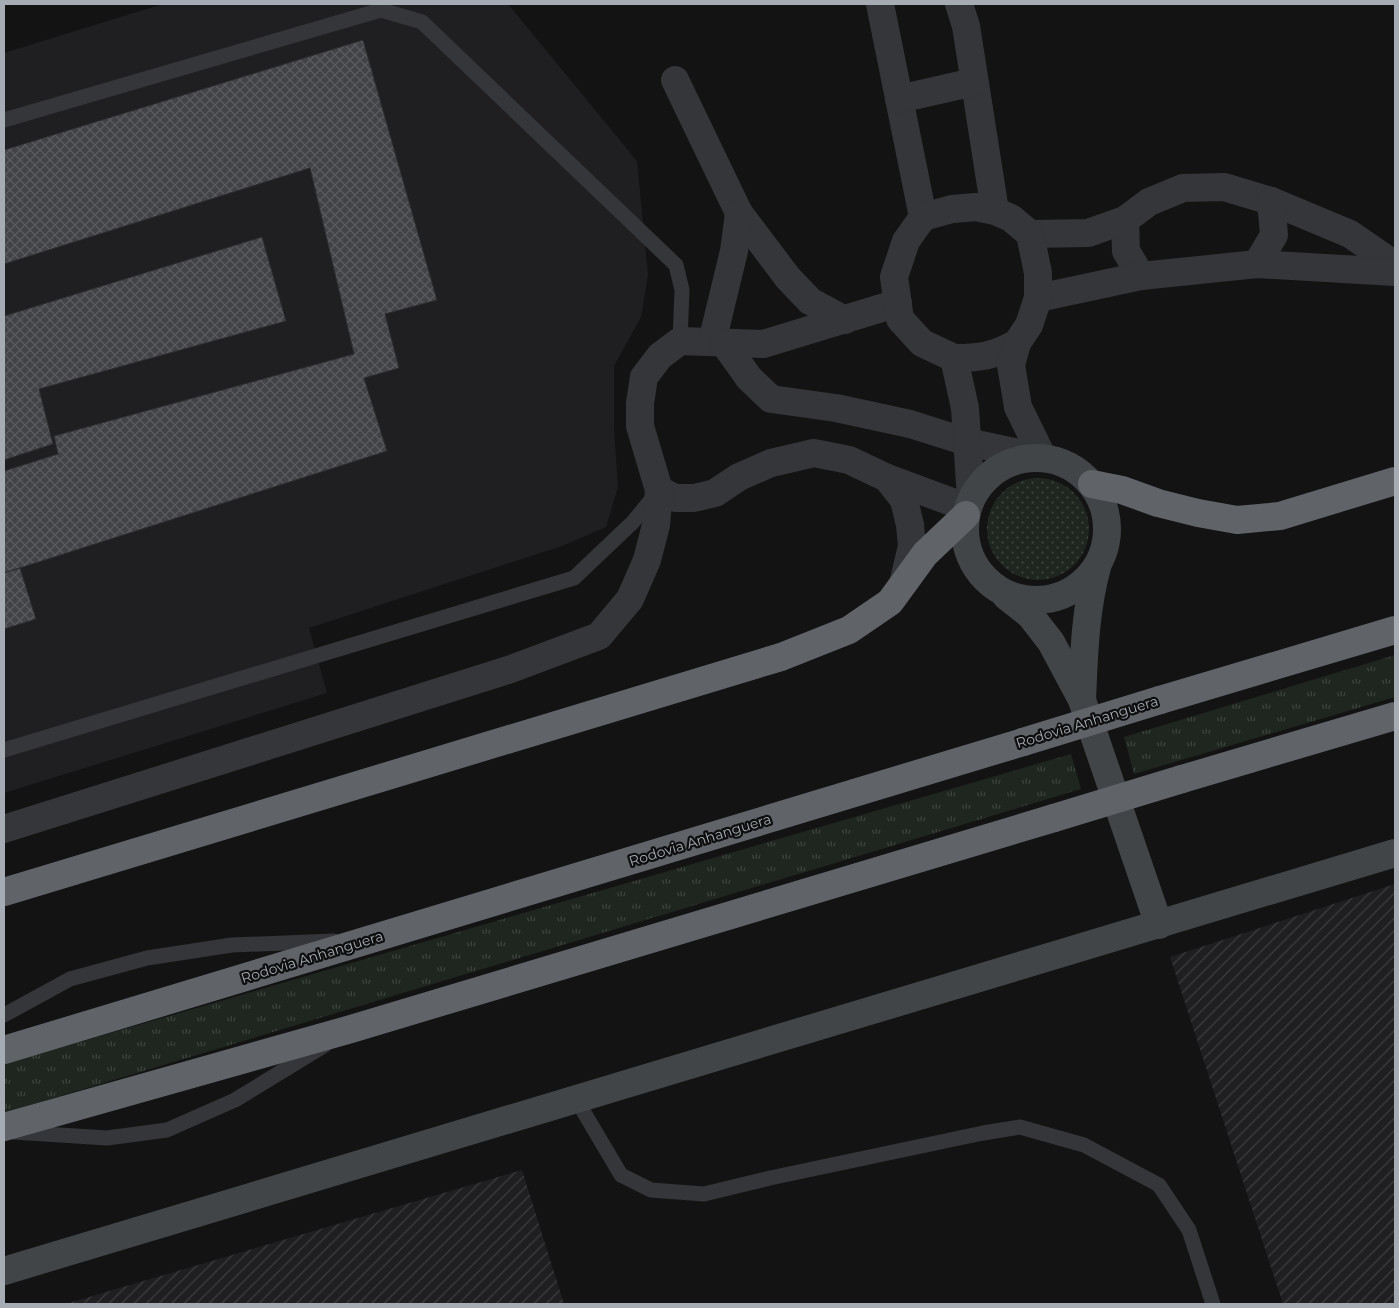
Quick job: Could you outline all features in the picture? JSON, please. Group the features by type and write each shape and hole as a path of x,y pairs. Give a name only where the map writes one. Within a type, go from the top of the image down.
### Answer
{"highway":[{"path":"1092,484 1122,490 1158,503 1198,513 1237,520 1280,516 1395,481"},
{"path":"4,892 781,658 850,630 890,602 925,554 969,507"},
{"name":"Rodovia Anhanguera","path":"4,1050 1395,630"},
{"path":"4,1127 351,1029 1395,716"}],"street":[{"path":"880,4 923,218"},
{"path":"959,4 966,26 995,211"},
{"path":"675,80 739,213 788,278 810,301 845,320"},
{"path":"899,100 974,82"},
{"path":"1030,234 1088,233 1125,220 1149,202 1183,188 1224,187 1272,201 1350,234 1395,265"},
{"path":"1257,264 1274,235 1272,201"},
{"path":"1017,343 999,353 976,358 954,358 922,343 900,319 894,277 906,241 923,218 952,209 976,207 995,211 1011,218 1030,234 1038,273 1038,298 1028,325 1017,343 1011,365 1018,407 1044,458"},
{"path":"718,342 739,213"},
{"path":"1125,220 1126,251 1141,276"},
{"path":"1038,298 1141,276 1257,264 1395,272"},
{"path":"4,829 511,669 599,636 630,599 647,560 656,525 659,490 640,426 640,403 644,377 660,356 680,341 763,344 898,303"},
{"path":"718,342 749,378 771,398 836,408 910,424 967,442 1062,462 1078,471 1092,484 1103,504 1108,525 1105,547 1089,595 1082,700"},
{"path":"954,358 965,408 969,507 965,537 971,558 982,577 1030,615 1051,642 1082,700 1159,925"},
{"path":"659,490 675,498 715,493 739,477 771,463 814,453 849,460 886,478 969,507"},
{"path":"969,507 984,480 1001,466 1022,458 1044,458"},
{"path":"886,478 904,500 910,525 912,546 903,584"},
{"path":"1000,591 1020,599 1042,601 1063,596 1082,584 1097,567"},
{"path":"4,1271 1395,853"}],"lane":[{"path":"4,120 381,10 422,22 676,265 682,290 680,341"},
{"path":"4,750 574,578 634,522 659,490"},
{"path":"4,1015 70,979 147,958 232,945 371,940"},
{"path":"4,1132 107,1138 167,1130 235,1100 351,1029"},
{"path":"576,1099 621,1175 651,1190 704,1194 770,1178 983,1133 1020,1127 1084,1145 1159,1185 1189,1230 1213,1304"}],"shaded area":[{"path":"163,4 508,4 637,161 648,275 641,317 614,366 614,429 618,487 606,527 562,546 309,628 327,693 4,793 4,53"},
{"path":"1395,884 1395,1304 1283,1304 1170,957"},
{"path":"522,1170 564,1304 65,1304"}],"green space":[{"path":"1038,478 1058,481 1067,486 1081,500 1086,509 1089,529 1086,549 1081,558 1067,572 1058,577 1038,580 1018,577 1009,572 995,558 990,549 987,529 990,509 995,500 1009,486 1018,481"},
{"path":"1395,655 1395,697 1134,774 1124,737"},
{"path":"1071,754 1081,789 4,1113 4,1064"}],"building":[{"path":"363,40 437,300 385,314 399,368 364,378 387,451 4,573 4,471 58,454 54,436 354,354 310,168 4,264 4,150"},
{"path":"262,237 286,321 39,389 53,444 4,460 4,316"},
{"path":"20,568 36,619 4,629 4,573"}]}
